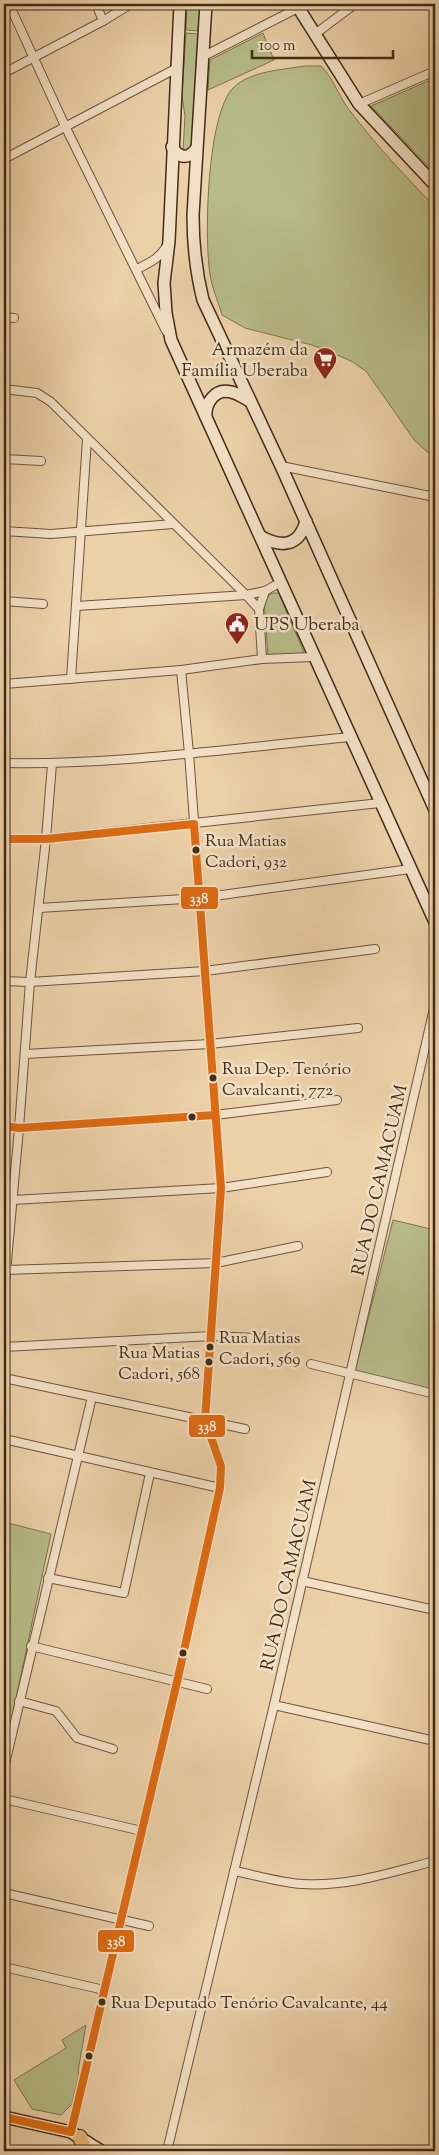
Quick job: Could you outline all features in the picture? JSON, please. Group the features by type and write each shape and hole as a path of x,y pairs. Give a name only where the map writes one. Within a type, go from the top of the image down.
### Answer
{"highway":[{"path":"75,2135 85,2151"}],"main road":[{"path":"180,4 169,242 164,283 166,313 171,340 313,657 435,922"},
{"path":"206,4 196,150 193,244 197,276 203,300 281,466 435,810"},
{"path":"297,6 358,104 435,185"},
{"path":"172,147 176,154 184,158 191,156 196,150"},
{"path":"206,419 206,408 210,399 219,393 230,391 250,401"},
{"path":"260,536 271,543 283,544 295,541 303,532 306,521"},
{"path":"4,2117 75,2135 101,2151"}],"street":[{"path":"9,4 66,128 171,340"},
{"path":"96,4 103,21"},
{"path":"4,72 103,21 131,4"},
{"path":"315,34 355,4"},
{"path":"202,57 297,6"},
{"path":"4,159 177,68"},
{"path":"358,104 435,71"},
{"path":"136,269 152,262 162,253 169,242"},
{"path":"4,317 14,318"},
{"path":"4,390 37,393 51,402 259,609"},
{"path":"71,679 87,439"},
{"path":"4,459 41,461"},
{"path":"281,466 435,497"},
{"path":"4,531 51,534 173,524"},
{"path":"77,606 246,595 265,591 281,582"},
{"path":"262,659 259,609 265,591"},
{"path":"4,601 43,604"},
{"path":"4,684 181,670 262,659 313,657"},
{"path":"75,2135 104,1990 177,1682 220,1488 221,1466 205,1420 221,1188 189,753 181,670"},
{"path":"4,763 52,764 350,737"},
{"path":"4,1294 20,1128 30,982 46,839 52,764"},
{"path":"4,839 46,839 380,802"},
{"path":"38,908 200,898 410,869"},
{"path":"4,981 30,982 205,971 375,949"},
{"name":"RUA DO CAMACUAM","path":"167,2151 274,1705 435,1004"},
{"path":"25,1054 210,1044 358,1028"},
{"path":"4,1126 20,1128 215,1115 337,1100"},
{"path":"13,1200 221,1188 327,1172"},
{"path":"6,1270 216,1263 298,1246"},
{"path":"4,1347 212,1336 278,1339"},
{"path":"311,1364 435,1394"},
{"path":"4,1378 245,1429"},
{"path":"4,1768 31,1646 92,1397"},
{"path":"4,1439 220,1488"},
{"path":"48,1578 124,1593 150,1473"},
{"path":"302,1581 435,1610"},
{"path":"31,1646 207,1689"},
{"path":"19,1701 56,1711 77,1738 113,1749"},
{"path":"274,1705 435,1741"},
{"path":"4,1799 142,1830"},
{"path":"234,1871 300,1884 324,1885 349,1882 435,1861"},
{"path":"4,1893 149,1926"},
{"path":"4,1967 104,1990"}],"green space":[{"path":"187,4 200,4 198,31 186,30"},
{"path":"186,33 198,34 191,151 183,151 185,116 182,96"},
{"path":"263,33 274,60 208,90 210,60"},
{"path":"304,66 321,66 346,106 360,124 435,207 435,456 431,455 415,441 366,371 351,361 312,345 245,328 222,315 211,279 207,233 213,149 224,102 233,88 248,78 266,72"},
{"path":"435,78 435,173 371,106"},
{"path":"272,593 279,593 304,653 268,656 264,599"},
{"path":"393,1220 435,1230 435,1391 355,1371"},
{"path":"4,1522 51,1534 8,1736 4,1736"},
{"path":"86,2025 79,2074 72,2104 61,2115 32,2109 14,2080 66,2048 62,2040"}],"transit line":[{"name":"338","path":"4,839 46,839 194,824 221,1188 205,1420 221,1466 220,1488 177,1682 71,2132 4,2117"},
{"name":"338","path":"4,1126 19,1128 215,1115"}],"place":[{"name":"Armazém da Família Uberaba","path":"325,380"},
{"name":"UPS Uberaba","path":"237,645"},
{"name":"Rua Matias Cadori, 932","path":"196,850"},
{"name":"Rua Dep. Tenório Cavalcanti, 772","path":"213,1078"},
{"name":"Rua Matias Cadori, 569","path":"210,1347"},
{"name":"Rua Matias Cadori, 568","path":"209,1362"},
{"name":"Rua Deputado Tenório Cavalcante, 44","path":"102,2002"}]}
